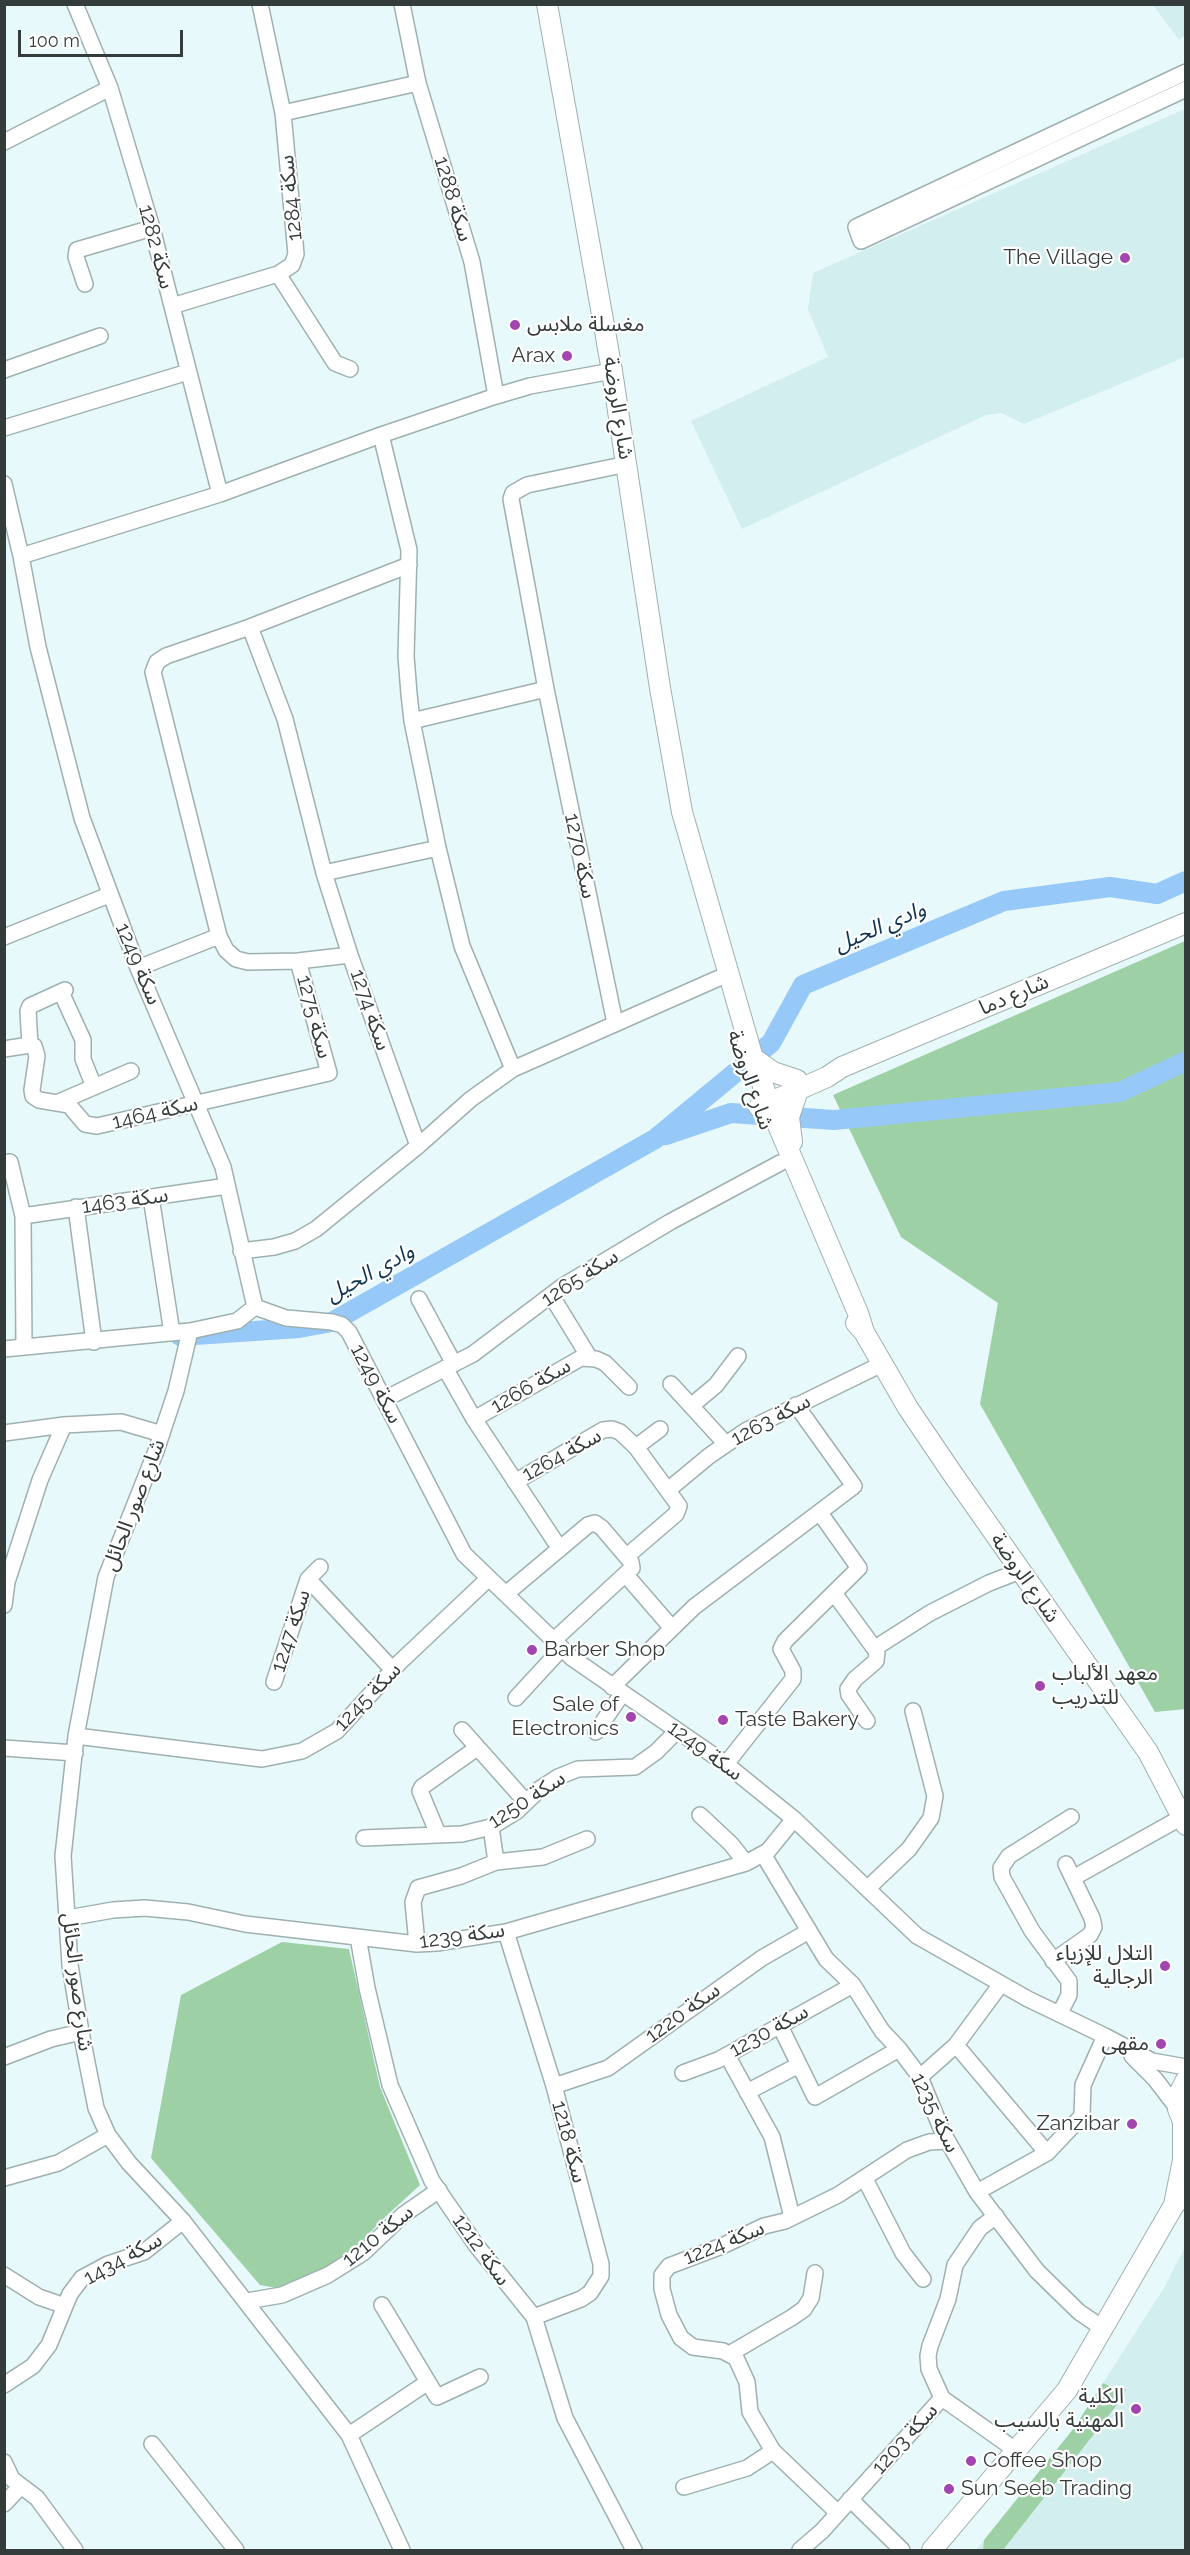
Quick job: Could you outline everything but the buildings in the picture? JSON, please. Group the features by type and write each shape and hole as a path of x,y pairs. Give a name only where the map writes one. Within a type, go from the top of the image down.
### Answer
{"main road":[{"name":"شارع الروضة","path":"548,4 612,370 660,688 682,812 682,829 694,894 780,1163 851,1316 864,1332 908,1408 1148,1752 1184,1821"},
{"name":"شارع دما","path":"762,1101 827,1069 842,1067 1185,923"},
{"name":"شارع الروضة","path":"722,977 753,1058 762,1101 822,1230 864,1332"},
{"path":"753,1058 797,1085 789,1117 790,1134 816,1200 822,1230"},
{"path":"932,2550 1067,2390 1180,2199 1182,2121 1179,2094 1185,2080"}],"street":[{"name":"سكة 1284","path":"260,4 283,113 296,254 292,265 278,274"},
{"name":"سكة 1288","path":"402,4 418,83 472,262 496,396"},
{"name":"سكة 1282","path":"78,5 111,88 152,228 220,494"},
{"path":"1185,72 858,234 1185,89"},
{"path":"283,113 418,83"},
{"path":"4,142 111,88"},
{"path":"85,284 76,257 77,250 152,228"},
{"path":"172,306 278,274 335,363 350,369"},
{"path":"4,370 100,336"},
{"path":"21,556 220,494 496,396 530,386 612,370"},
{"path":"4,428 188,372"},
{"path":"381,435 405,529 409,565 406,656 412,721 438,848 462,946 513,1069"},
{"name":"سكة 1270","path":"615,1023 546,689 512,508 513,493 527,485 627,464"},
{"name":"سكة 1249","path":"4,484 21,556 38,647 76,796 138,968 223,1167 255,1307 286,1318 342,1325 385,1399 435,1502 464,1554 558,1644 617,1690 726,1764 794,1819 917,1935 1001,1984 1105,2036 1124,2048 1152,2061 1185,2067"},
{"path":"350,955 298,961 248,962 236,959 226,950 219,936 153,672 157,662 166,656 250,627 409,565"},
{"name":"سكة 1274","path":"250,627 285,719 324,873 350,955 418,1146"},
{"path":"412,721 546,689"},
{"path":"324,873 438,848"},
{"path":"5,936 110,895"},
{"path":"138,968 219,936"},
{"name":"سكة 1275","path":"298,961 329,1073"},
{"path":"241,1251 274,1247 295,1241 316,1229 418,1146 471,1099 513,1069 722,977"},
{"path":"4,1049 30,1045 28,1011 30,1006 63,991 83,1040 83,1059 94,1087"},
{"name":"سكة 1464","path":"30,1045 34,1046 37,1056 33,1096 39,1100 69,1105 86,1124 97,1126 329,1073"},
{"path":"59,1102 131,1071"},
{"path":"4,1163 9,1162 23,1216 24,1347"},
{"name":"سكة 1265","path":"385,1399 487,1345 551,1295 670,1222 780,1163"},
{"name":"سكة 1463","path":"23,1216 227,1186"},
{"path":"151,1197 172,1333"},
{"path":"76,1207 94,1342"},
{"name":"سكة 1266","path":"551,1295 589,1357"},
{"path":"419,1299 474,1419 560,1550"},
{"path":"4,1349 190,1331 237,1321 255,1307"},
{"name":"شارع صور الحائل","path":"190,1331 176,1391 162,1434 106,1577 76,1736 63,1856 70,1965 81,2032 96,2108 108,2135 129,2163 183,2221 349,2435 402,2550"},
{"path":"691,1406 716,1385 738,1356"},
{"name":"سكة 1266","path":"474,1419 572,1362 589,1357 605,1363 629,1387"},
{"name":"سكة 1263","path":"668,1490 747,1430 882,1364"},
{"path":"671,1384 726,1444"},
{"path":"596,1732 617,1690 671,1628 721,1585 855,1486 796,1405"},
{"path":"4,1432 64,1425 121,1422 162,1434"},
{"path":"4,1605 7,1582 36,1492 64,1425"},
{"name":"سكة 1264","path":"515,1482 603,1430 612,1429 620,1432 636,1447 680,1506 678,1511 627,1557"},
{"path":"636,1447 660,1429"},
{"path":"726,1764 793,1679 794,1671 781,1649 784,1641 858,1568 820,1513"},
{"path":"507,1593 588,1525 595,1523 627,1557 632,1566 626,1575 558,1644 516,1698"},
{"name":"سكة 1247","path":"274,1682 308,1580 320,1567"},
{"path":"875,1648 930,1612 989,1583 1020,1571"},
{"path":"626,1575 671,1628"},
{"name":"سكة 1245","path":"76,1736 219,1755 262,1759 282,1757 321,1742 336,1731 393,1670 489,1578"},
{"name":"سكة 1247","path":"308,1580 393,1670"},
{"path":"834,1593 875,1648 878,1657 848,1689 849,1695 867,1721"},
{"path":"868,1888 909,1849 931,1818 935,1796 913,1712"},
{"path":"462,1730 526,1802"},
{"name":"سكة 1250","path":"364,1838 462,1834 491,1827 517,1811 549,1782 578,1769 635,1767 656,1752 677,1731"},
{"path":"4,1748 75,1753"},
{"path":"438,1834 420,1791 477,1748"},
{"path":"700,1815 731,1844 746,1863"},
{"path":"1060,2013 1071,1986 1067,1977 1032,1931 1002,1877 1001,1868 1010,1856 1071,1817"},
{"name":"سكة 1239","path":"68,1918 113,1910 144,1908 189,1911 245,1924 417,1944 506,1932 746,1863 763,1854 778,1841 794,1819"},
{"path":"1073,1878 1184,1821"},
{"path":"491,1827 496,1862"},
{"path":"417,1944 413,1902 418,1888 461,1876 496,1862 543,1857 587,1839"},
{"name":"سكة 1235","path":"763,1854 826,1959 853,1985 882,2031 920,2077 947,2142 977,2192 1036,2271 1079,2312 1104,2329"},
{"path":"1053,1961 1090,1935 1094,1927 1092,1918 1066,1864"},
{"name":"سكة 1220","path":"554,2086 608,2068 762,1958 809,1931"},
{"name":"سكة 1218","path":"506,1932 554,2086 601,2264 601,2276 590,2293 581,2299 534,2317"},
{"name":"سكة 1212","path":"358,1937 367,1988 390,2085 432,2181 493,2268 534,2317 565,2418 634,2550"},
{"path":"920,2077 956,2045 1001,1984"},
{"name":"سكة 1230","path":"683,2073 727,2055 853,1985"},
{"path":"780,2025 815,2097 899,2049"},
{"path":"4,2057 51,2039 81,2032"},
{"path":"977,2192 1047,2153 1082,2116 1083,2085 1105,2036"},
{"path":"956,2045 1047,2153"},
{"name":"سكة 1249","path":"1124,2048 1155,2079 1182,2121"},
{"path":"727,2055 772,2137 792,2217"},
{"path":"747,2092 799,2065"},
{"path":"4,2178 58,2163 108,2135"},
{"name":"سكة 1224","path":"731,2353 693,2347 681,2338 669,2315 662,2289 661,2281 665,2269 764,2226 792,2217 838,2195 907,2150 929,2142 947,2142"},
{"path":"865,2179 903,2253 923,2279"},
{"name":"سكة 1210","path":"247,2301 282,2295 328,2275 363,2253 403,2216 439,2190"},
{"name":"سكة 1203","path":"800,2550 838,2513 942,2398 929,2369 930,2346 948,2299 955,2265 980,2228 996,2216"},
{"name":"سكة 1434","path":"4,2385 33,2366 50,2345 70,2294 82,2278 108,2264 144,2252 183,2221"},
{"path":"815,2273 811,2298 804,2308 791,2319 731,2353 736,2358 747,2382 750,2412 773,2451 838,2513"},
{"path":"4,2275 39,2297 65,2306"},
{"path":"382,2305 437,2397 480,2377"},
{"path":"349,2435 428,2382"},
{"path":"942,2398 1017,2451"},
{"path":"152,2444 236,2550"},
{"path":"684,2487 747,2468 773,2451"},
{"path":"4,2462 12,2479 37,2498 75,2550"},
{"path":"4,2504 21,2486"},
{"path":"850,2499 902,2550"}],"shaded area":[{"path":"1153,5 1185,5 1185,35 1179,40"},
{"path":"1185,109 1185,357 1024,424 1001,413 986,415 742,529 691,421 828,357 808,309 813,273"},
{"name":"الكلية المهنية بالسيب","path":"1185,2247 1185,2550 976,2550 1074,2428 1164,2288"}],"green space":[{"path":"1185,941 1186,1709 1155,1712 980,1404 998,1303 901,1237 833,1095"},
{"path":"282,1942 349,1949 380,2087 420,2185 350,2254 317,2276 282,2289 260,2285 151,2158 181,1995"},
{"path":"1103,2383 1118,2390 1124,2388 1126,2390 1123,2397 1003,2550 983,2550 984,2540 1074,2428"}],"waterway":[{"name":"وادي الحيل","path":"180,1336 299,1328 332,1322 655,1139 771,1043 803,985 1004,901 1110,887 1157,894 1186,881"},
{"name":"وادي الحيل","path":"666,1135 731,1113 834,1120 1120,1092 1186,1061"}],"place":[{"name":"The Village","path":"1125,258"},
{"name":"مغسلة ملابس","path":"515,325"},
{"name":"Arax","path":"567,356"},
{"name":"Barber Shop","path":"532,1650"},
{"name":"معهد الألباب للتدريب","path":"1040,1686"},
{"name":"Sale of Electronics","path":"631,1717"},
{"name":"Taste Bakery","path":"723,1720"},
{"name":"التلال للإزياء الرجالية","path":"1165,1966"},
{"name":"مقهى","path":"1161,2044"},
{"name":"Zanzibar","path":"1132,2124"},
{"name":"الكلية المهنية بالسيب","path":"1136,2409"},
{"name":"Coffee Shop","path":"971,2461"},
{"name":"Sun Seeb Trading","path":"949,2489"}]}
